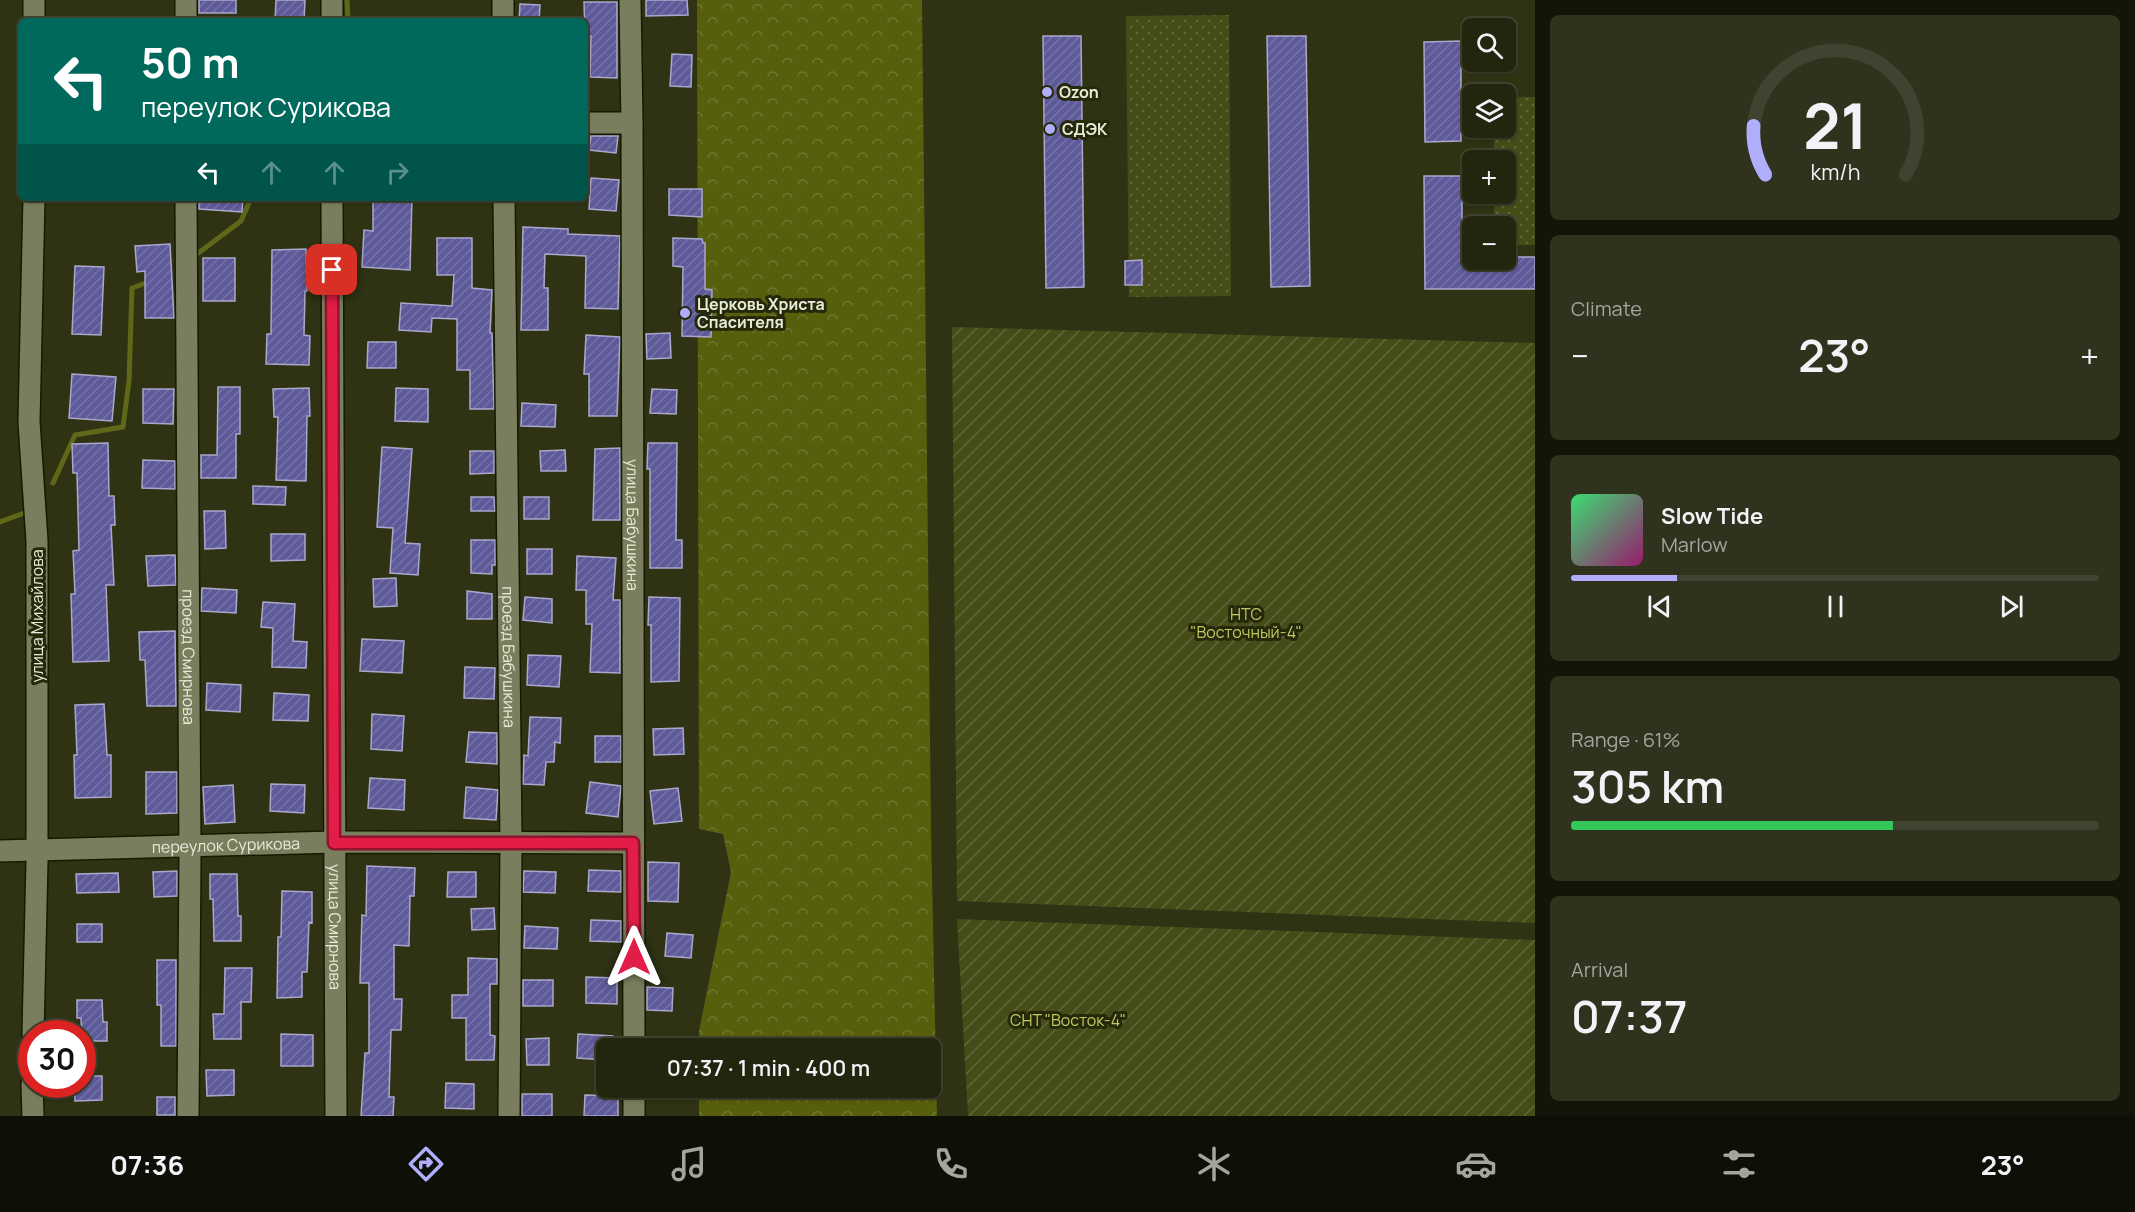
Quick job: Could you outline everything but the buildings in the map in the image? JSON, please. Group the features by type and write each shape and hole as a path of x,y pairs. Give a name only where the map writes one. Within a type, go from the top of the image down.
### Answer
{"street":[{"path":"34,0 34,18"},
{"path":"186,0 186,18"},
{"path":"332,0 332,18"},
{"path":"503,0 503,18"},
{"name":"улица Бабушкина","path":"630,0 634,1038"},
{"path":"588,123 632,123"},
{"name":"улица Михайлова","path":"33,1020 37,851 37,541 29,422 34,201"},
{"name":"проезд Смирнова","path":"186,201 188,1116"},
{"name":"улица Смирнова","path":"332,201 336,1116"},
{"name":"проезд Бабушкина","path":"504,201 511,843 509,1116"},
{"name":"переулок Сурикова","path":"0,851 334,843 633,843"},
{"path":"32,1098 33,1116"},
{"path":"634,1098 634,1116"}],"green space":[{"path":"697,0 922,0 935,1038 699,1038 731,872 723,834 699,829"},
{"path":"1229,15 1231,296 1129,297 1126,16"},
{"path":"1516,97 1535,97 1535,245 1516,245 1516,216 1494,216 1494,204 1516,204 1516,150 1494,150 1494,138 1516,138"},
{"name":"НТС \"Восточный-4\"","path":"952,327 1535,343 1535,923 957,901"},
{"name":"СНТ \"Восток-4\"","path":"957,919 1535,940 1535,1116 968,1116"},
{"path":"699,1098 937,1098 937,1116 699,1116"}],"waterway":[{"path":"347,0 348,18"},
{"path":"193,257 241,221 250,201"},
{"path":"53,483 75,435 123,427 129,381 132,288 151,281"},
{"path":"0,522 27,512"}],"place":[{"name":"Ozon","path":"1047,92"},
{"name":"СДЭК","path":"1050,129"},
{"name":"Церковь Христа Спасителя","path":"685,313"}],"route":[{"path":"332,270 334,843 633,843 634,957"}]}
